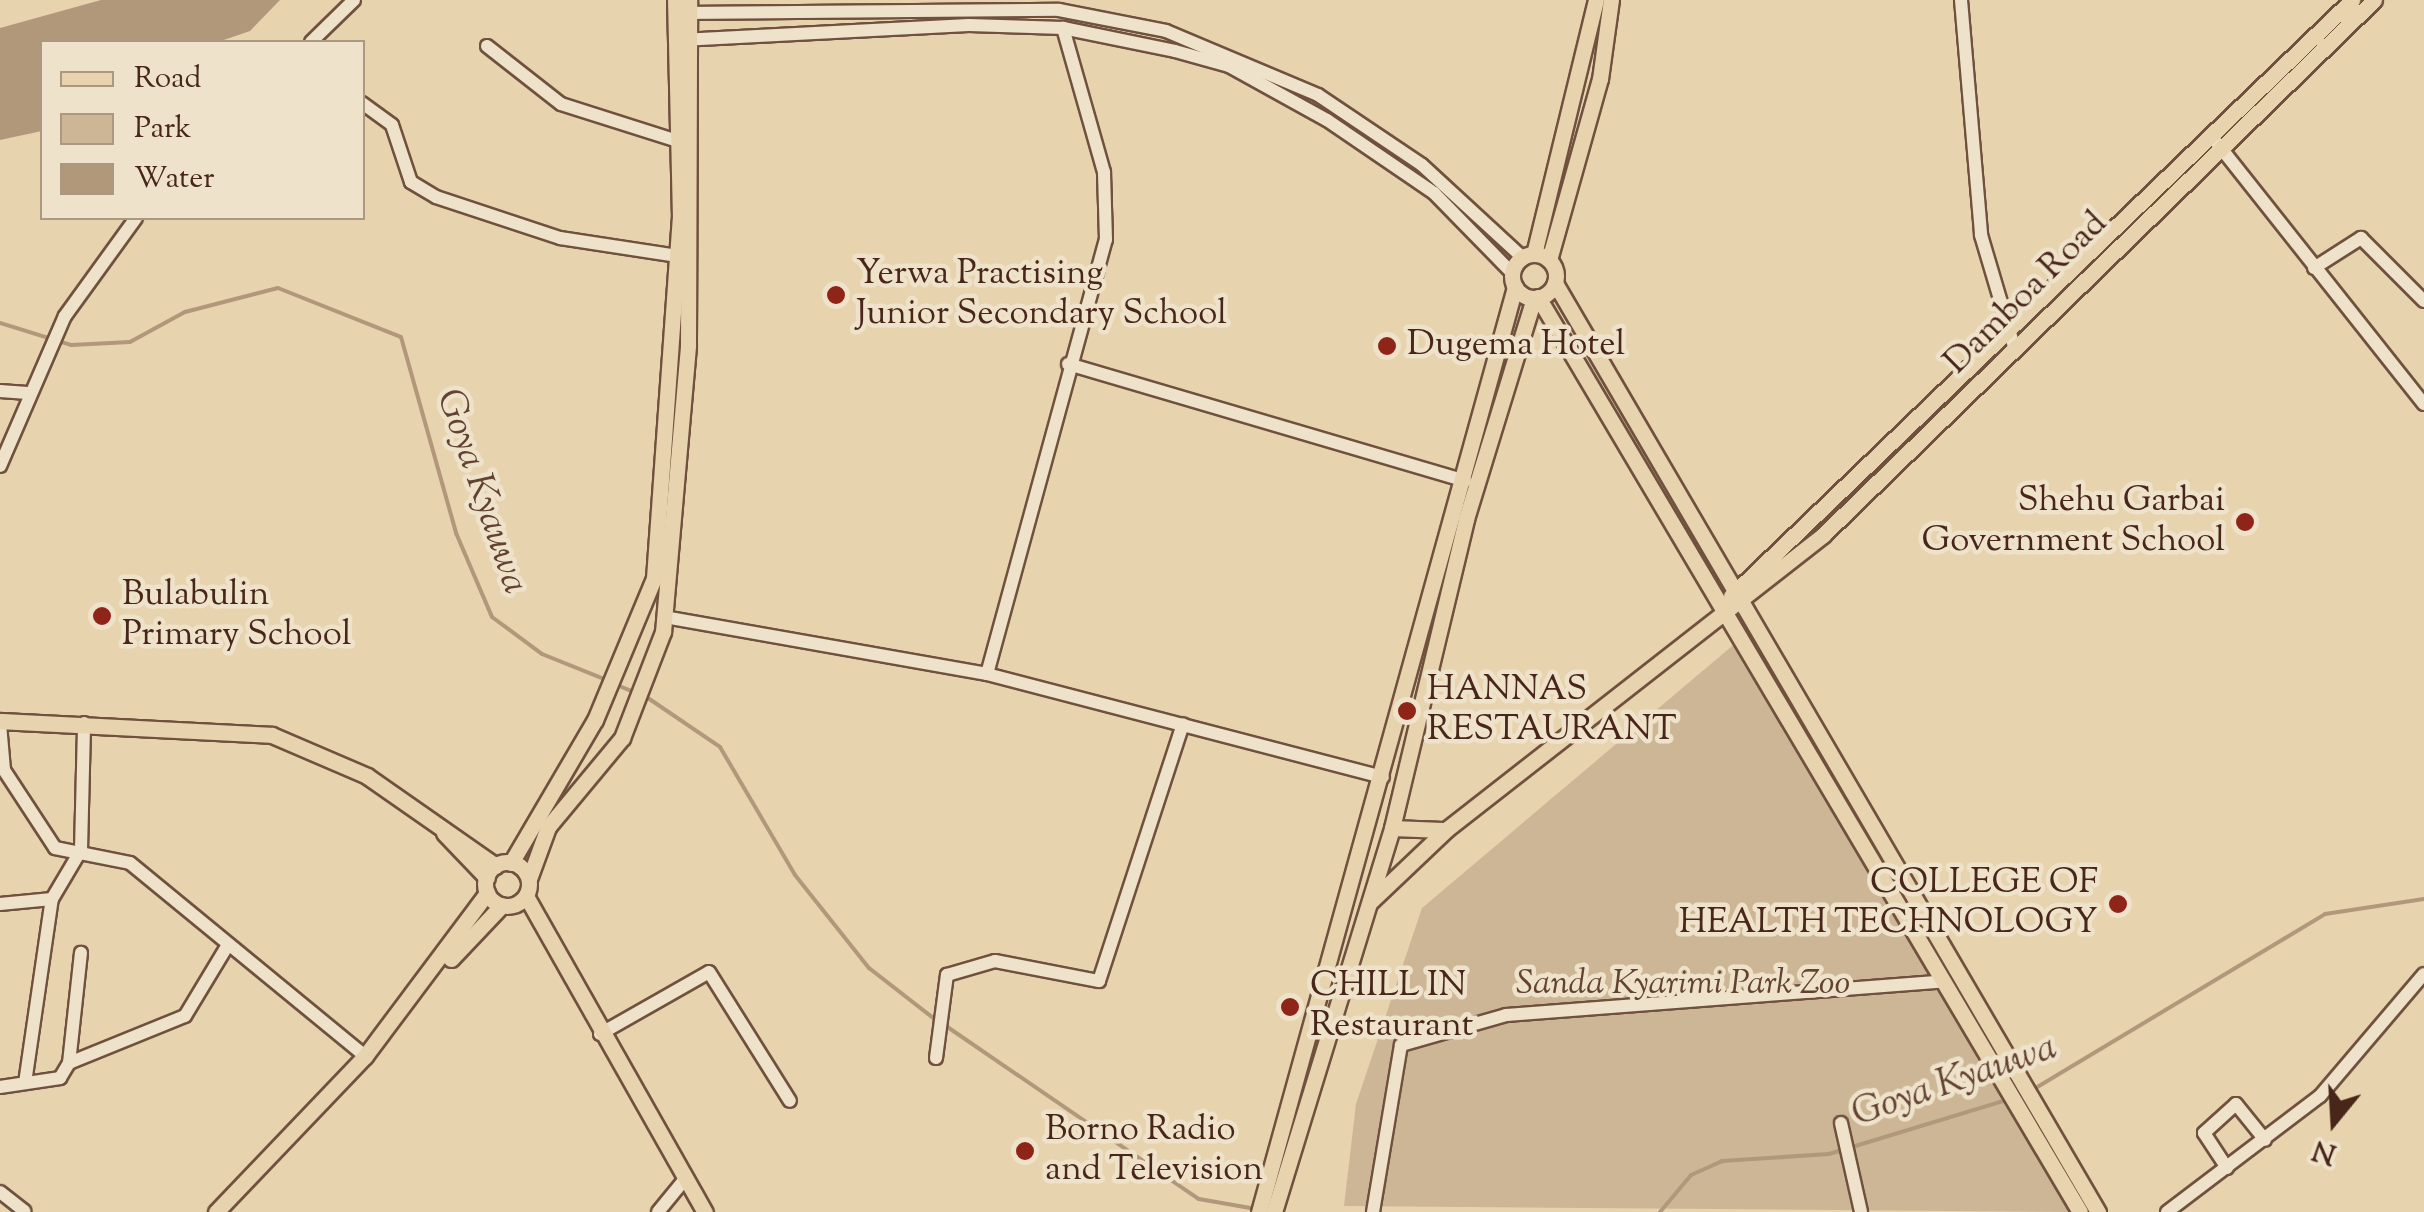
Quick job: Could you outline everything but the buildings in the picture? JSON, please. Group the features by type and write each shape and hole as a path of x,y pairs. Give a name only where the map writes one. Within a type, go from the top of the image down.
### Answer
{"main road":[{"path":"1535,257 1596,0"},
{"path":"1274,1212 1276,1182 1514,280 1535,257 1600,80 1611,0"},
{"name":"Damboa Road","path":"1370,902 1447,829 1729,607 2010,344 2216,142 2352,0"},
{"name":"Damboa Road","path":"2216,142 2374,0"},
{"path":"424,981 514,902 548,827 622,738 653,674 664,617 686,398 682,7"},
{"path":"216,1212 365,1056 424,981 595,720 622,662 654,578 678,256 685,40"},
{"path":"1535,257 1555,283 1729,607 1944,980 2012,1080"},
{"path":"1514,280 1536,298 1556,336 1729,607 2050,1142 2098,1212"},
{"path":"1259,1212 1276,1182 1370,902 1392,828 1466,518 1536,298 1555,283"},
{"path":"1524,339 1556,336"},
{"path":"0,722 84,722 272,736 367,776 423,813 495,875 560,964 704,1212"},
{"path":"1392,828 1447,829"},
{"path":"495,875 528,878"},
{"path":"2050,1142 2080,1212"}],"street":[{"path":"314,40 354,0"},
{"path":"1962,0 1967,132 2010,344"},
{"path":"682,7 1059,5 1184,37 1318,95 1422,165 1535,257"},
{"path":"685,40 1063,28 1229,66 1274,90 1434,193 1514,280"},
{"path":"987,674 1068,364 1100,268 1106,192 1063,28"},
{"path":"488,46 561,104 681,142"},
{"path":"365,104 392,125 411,182 436,197 560,238 678,256"},
{"path":"2216,142 2424,404"},
{"path":"0,466 65,316 135,220"},
{"path":"2314,268 2361,238 2424,301"},
{"path":"1068,364 1464,481"},
{"path":"0,391 31,393"},
{"path":"664,617 987,674 1383,778"},
{"path":"0,722 4,770 55,848 81,850 130,863 226,948 365,1056"},
{"path":"24,1083 52,899 81,850 84,722"},
{"path":"935,1051 940,997 947,975 995,962 1100,981 1182,724"},
{"path":"0,904 52,899"},
{"path":"69,1063 185,1016 226,948"},
{"path":"0,1087 60,1078 69,1063 82,953"},
{"path":"600,1034 710,972 790,1102"},
{"path":"2167,1212 2320,1096 2424,974"},
{"path":"1374,1212 1401,1045 1506,1015 1944,980"},
{"path":"2227,1168 2205,1129 2236,1104 2265,1140"},
{"path":"1841,1127 1849,1176 1861,1212"},
{"path":"658,1212 685,1179"},
{"path":"0,1192 24,1211"}],"green space":[{"name":"Sanda Kyarimi Park Zoo","path":"1744,636 2076,1212 1344,1206 1356,1104 1422,908"}],"water":[{"path":"101,0 280,0 250,31 224,40 40,40 40,131 0,140 0,28"}],"waterway":[{"name":"Goya Kyauwa","path":"0,323 71,345 130,342 185,312 278,288 401,337 456,533 492,617 542,654 609,681"},
{"name":"Goya Kyauwa","path":"617,685 636,693"},
{"name":"Goya Kyauwa","path":"645,696 720,747 795,875 869,968 937,1021"},
{"name":"Goya Kyauwa","path":"2034,1089 2325,914 2424,899"},
{"name":"Goya Kyauwa","path":"946,1026 1199,1199 1256,1209"},
{"name":"Goya Kyauwa","path":"1660,1212 1691,1175 1722,1161 1829,1154 2007,1100"}],"place":[{"name":"Yerwa Practising Junior Secondary School","path":"836,295"},
{"name":"Dugema Hotel","path":"1387,346"},
{"name":"Shehu Garbai Government School","path":"2245,522"},
{"name":"Bulabulin Primary School","path":"102,616"},
{"name":"HANNAS RESTAURANT","path":"1407,711"},
{"name":"COLLEGE OF HEALTH TECHNOLOGY","path":"2118,904"},
{"name":"CHILL IN Restaurant","path":"1290,1007"},
{"name":"Borno Radio and Television","path":"1025,1151"}]}
